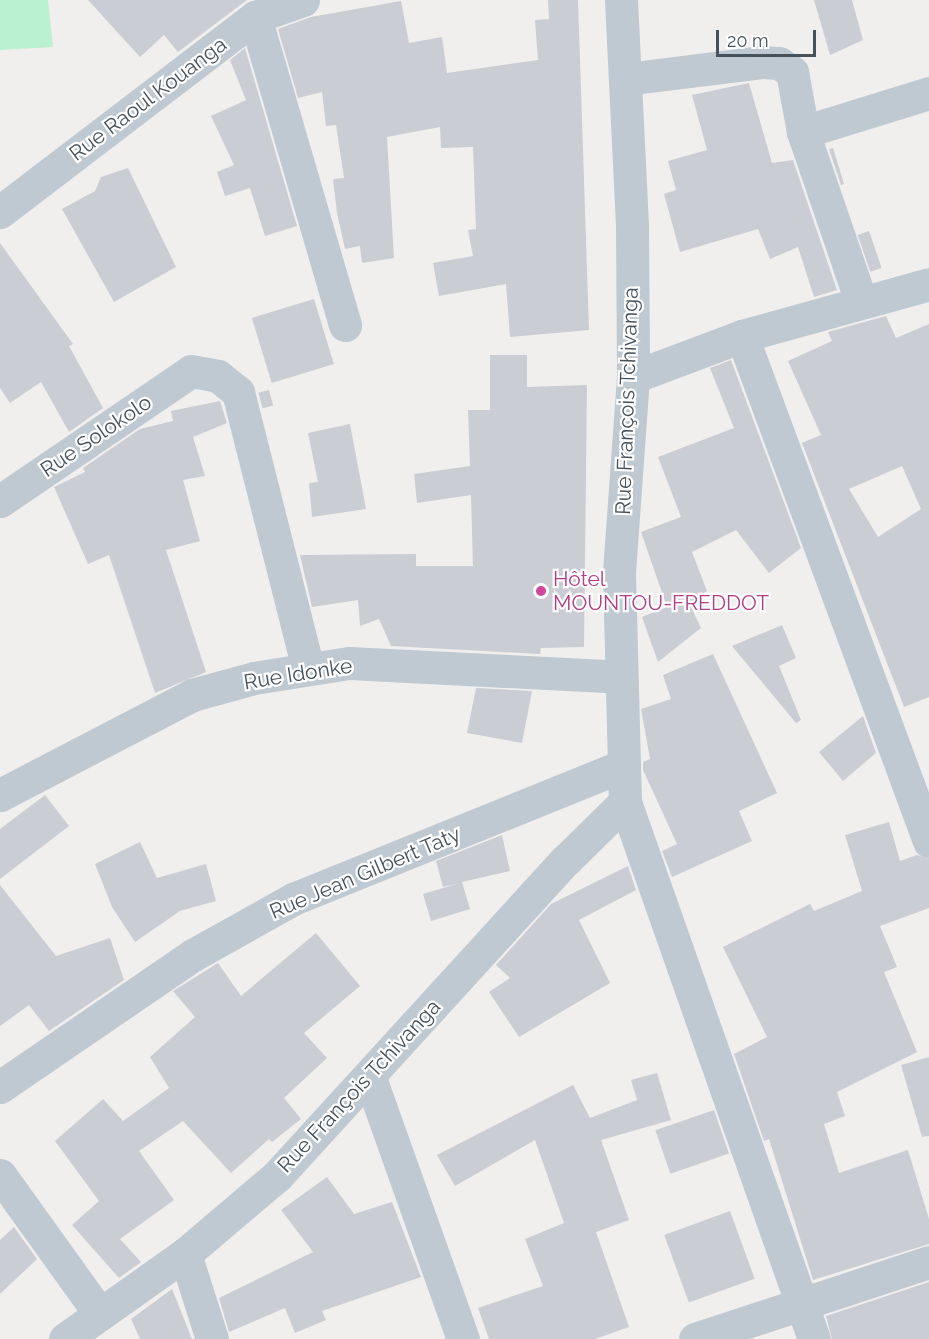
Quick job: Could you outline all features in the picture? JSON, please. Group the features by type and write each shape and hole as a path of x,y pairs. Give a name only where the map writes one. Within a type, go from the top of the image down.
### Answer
{"street":[{"name":"Rue Raoul Kouanga","path":"0,212 255,17 303,0"},
{"name":"Rue François Tchivanga","path":"621,0 626,79 633,377 619,574 625,802 814,1339"},
{"path":"255,17 345,325"},
{"path":"626,79 779,63 792,72 803,132 861,301"},
{"path":"803,132 929,93"},
{"path":"633,377 742,336 861,301 929,284"},
{"path":"742,336 929,842"},
{"name":"Rue Solokolo","path":"0,501 191,371 218,376 238,392 308,668"},
{"name":"Rue Idonke","path":"0,795 192,695 308,668 349,663 621,677"},
{"name":"Rue Jean Gilbert Taty","path":"0,1087 193,956 293,899 624,765"},
{"name":"Rue François Tchivanga","path":"65,1339 185,1254 277,1176 370,1078 566,860 625,802"},
{"path":"370,1078 463,1339"},
{"path":"0,1175 100,1314"},
{"path":"185,1254 212,1339"},
{"path":"695,1339 929,1262"}],"green space":[{"path":"0,0 48,0 53,47 0,50"}],"building":[{"path":"88,0 247,0 178,52 164,35 140,57"},
{"path":"548,0 578,0 589,330 510,337 506,284 439,296 433,263 473,256 468,230 476,229 473,147 441,148 440,127 387,137 394,258 362,263 360,246 345,249 337,213 333,179 344,178 336,125 326,126 322,92 298,98 278,29 311,17 401,1 409,43 442,37 447,73 538,60 535,20 549,19"},
{"path":"814,0 852,0 863,40 830,55"},
{"path":"245,48 297,226 265,236 250,188 225,196 217,172 234,165 211,116 246,100 230,60"},
{"path":"749,83 772,163 793,160 837,290 814,297 798,247 770,259 758,229 680,252 664,194 676,190 668,161 707,150 692,95"},
{"path":"833,148 844,184 841,185 829,149"},
{"path":"128,168 176,267 114,302 62,209 95,191 101,177"},
{"path":"869,231 882,268 870,272 858,235"},
{"path":"0,243 73,344 69,346 103,408 69,432 41,382 10,403 0,388"},
{"path":"314,299 334,364 272,383 252,318"},
{"path":"886,316 896,338 929,324 929,697 904,707 802,443 821,435 788,361 832,341 828,332","holes":["902,466 921,509 878,537 849,489"]},
{"path":"490,355 527,355 527,387 587,385 584,647 541,648 540,654 391,646 379,619 360,626 358,600 312,607 300,555 416,554 416,566 473,566 471,495 417,503 414,474 470,466 468,410 490,410"},
{"path":"731,360 801,548 769,573 736,530 692,552 707,591 689,603 701,628 658,662 642,617 667,607 641,532 681,517 658,457 734,428 710,368"},
{"path":"269,390 273,405 263,408 258,393"},
{"path":"220,401 227,423 193,437 205,476 183,480 200,541 166,550 206,672 155,693 109,555 88,564 54,487 85,472 83,468 140,429 173,421 171,411"},
{"path":"350,424 366,509 312,517 309,483 318,482 308,433"},
{"path":"782,625 796,658 779,666 801,720 796,723 732,646"},
{"path":"713,654 777,793 739,811 752,841 672,877 662,851 677,844 643,770 643,762 650,759 641,709 671,699 663,675"},
{"path":"476,688 532,691 522,743 467,733"},
{"path":"863,716 876,753 843,781 819,752"},
{"path":"45,795 69,826 0,879 0,829"},
{"path":"889,822 900,861 917,855 929,859 929,908 880,926 897,967 884,972 917,1052 837,1092 845,1116 824,1124 839,1173 908,1150 929,1219 929,1244 813,1280 769,1139 764,1141 734,1054 767,1037 723,947 810,904 814,911 862,891 845,835"},
{"path":"502,835 510,871 462,882 470,909 431,921 423,894 460,883 443,887 436,861"},
{"path":"140,842 157,878 206,864 216,901 180,911 135,942 112,907 95,864"},
{"path":"628,866 636,890 579,920 610,983 519,1037 489,992 510,978 496,965 551,904"},
{"path":"0,885 56,956 110,938 124,980 49,1031 29,1005 0,1026"},
{"path":"316,933 360,986 304,1033 327,1058 284,1098 301,1119 272,1142 269,1139 231,1173 183,1121 139,1151 174,1200 120,1239 141,1262 119,1278 72,1225 99,1201 55,1141 103,1099 123,1121 169,1088 150,1057 195,1017 173,991 218,963 241,996"},
{"path":"929,1057 929,1136 922,1137 901,1065"},
{"path":"657,1073 671,1120 601,1140 629,1220 596,1232 629,1327 595,1339 489,1339 478,1308 543,1286 525,1239 564,1223 535,1140 455,1186 437,1155 573,1085 590,1118 637,1100 631,1080"},
{"path":"714,1110 729,1153 670,1174 655,1130"},
{"path":"327,1177 354,1214 392,1202 421,1277 322,1311 326,1320 295,1333 285,1308 229,1332 219,1298 313,1252 281,1210"},
{"path":"730,1211 755,1279 689,1303 664,1235"},
{"path":"14,1227 37,1259 0,1294 0,1240"},
{"path":"929,1282 929,1339 832,1339 826,1316"},
{"path":"172,1289 192,1339 140,1339 131,1319"}],"place":[{"name":"Hôtel MOUNTOU-FREDDOT","path":"541,591"}]}
